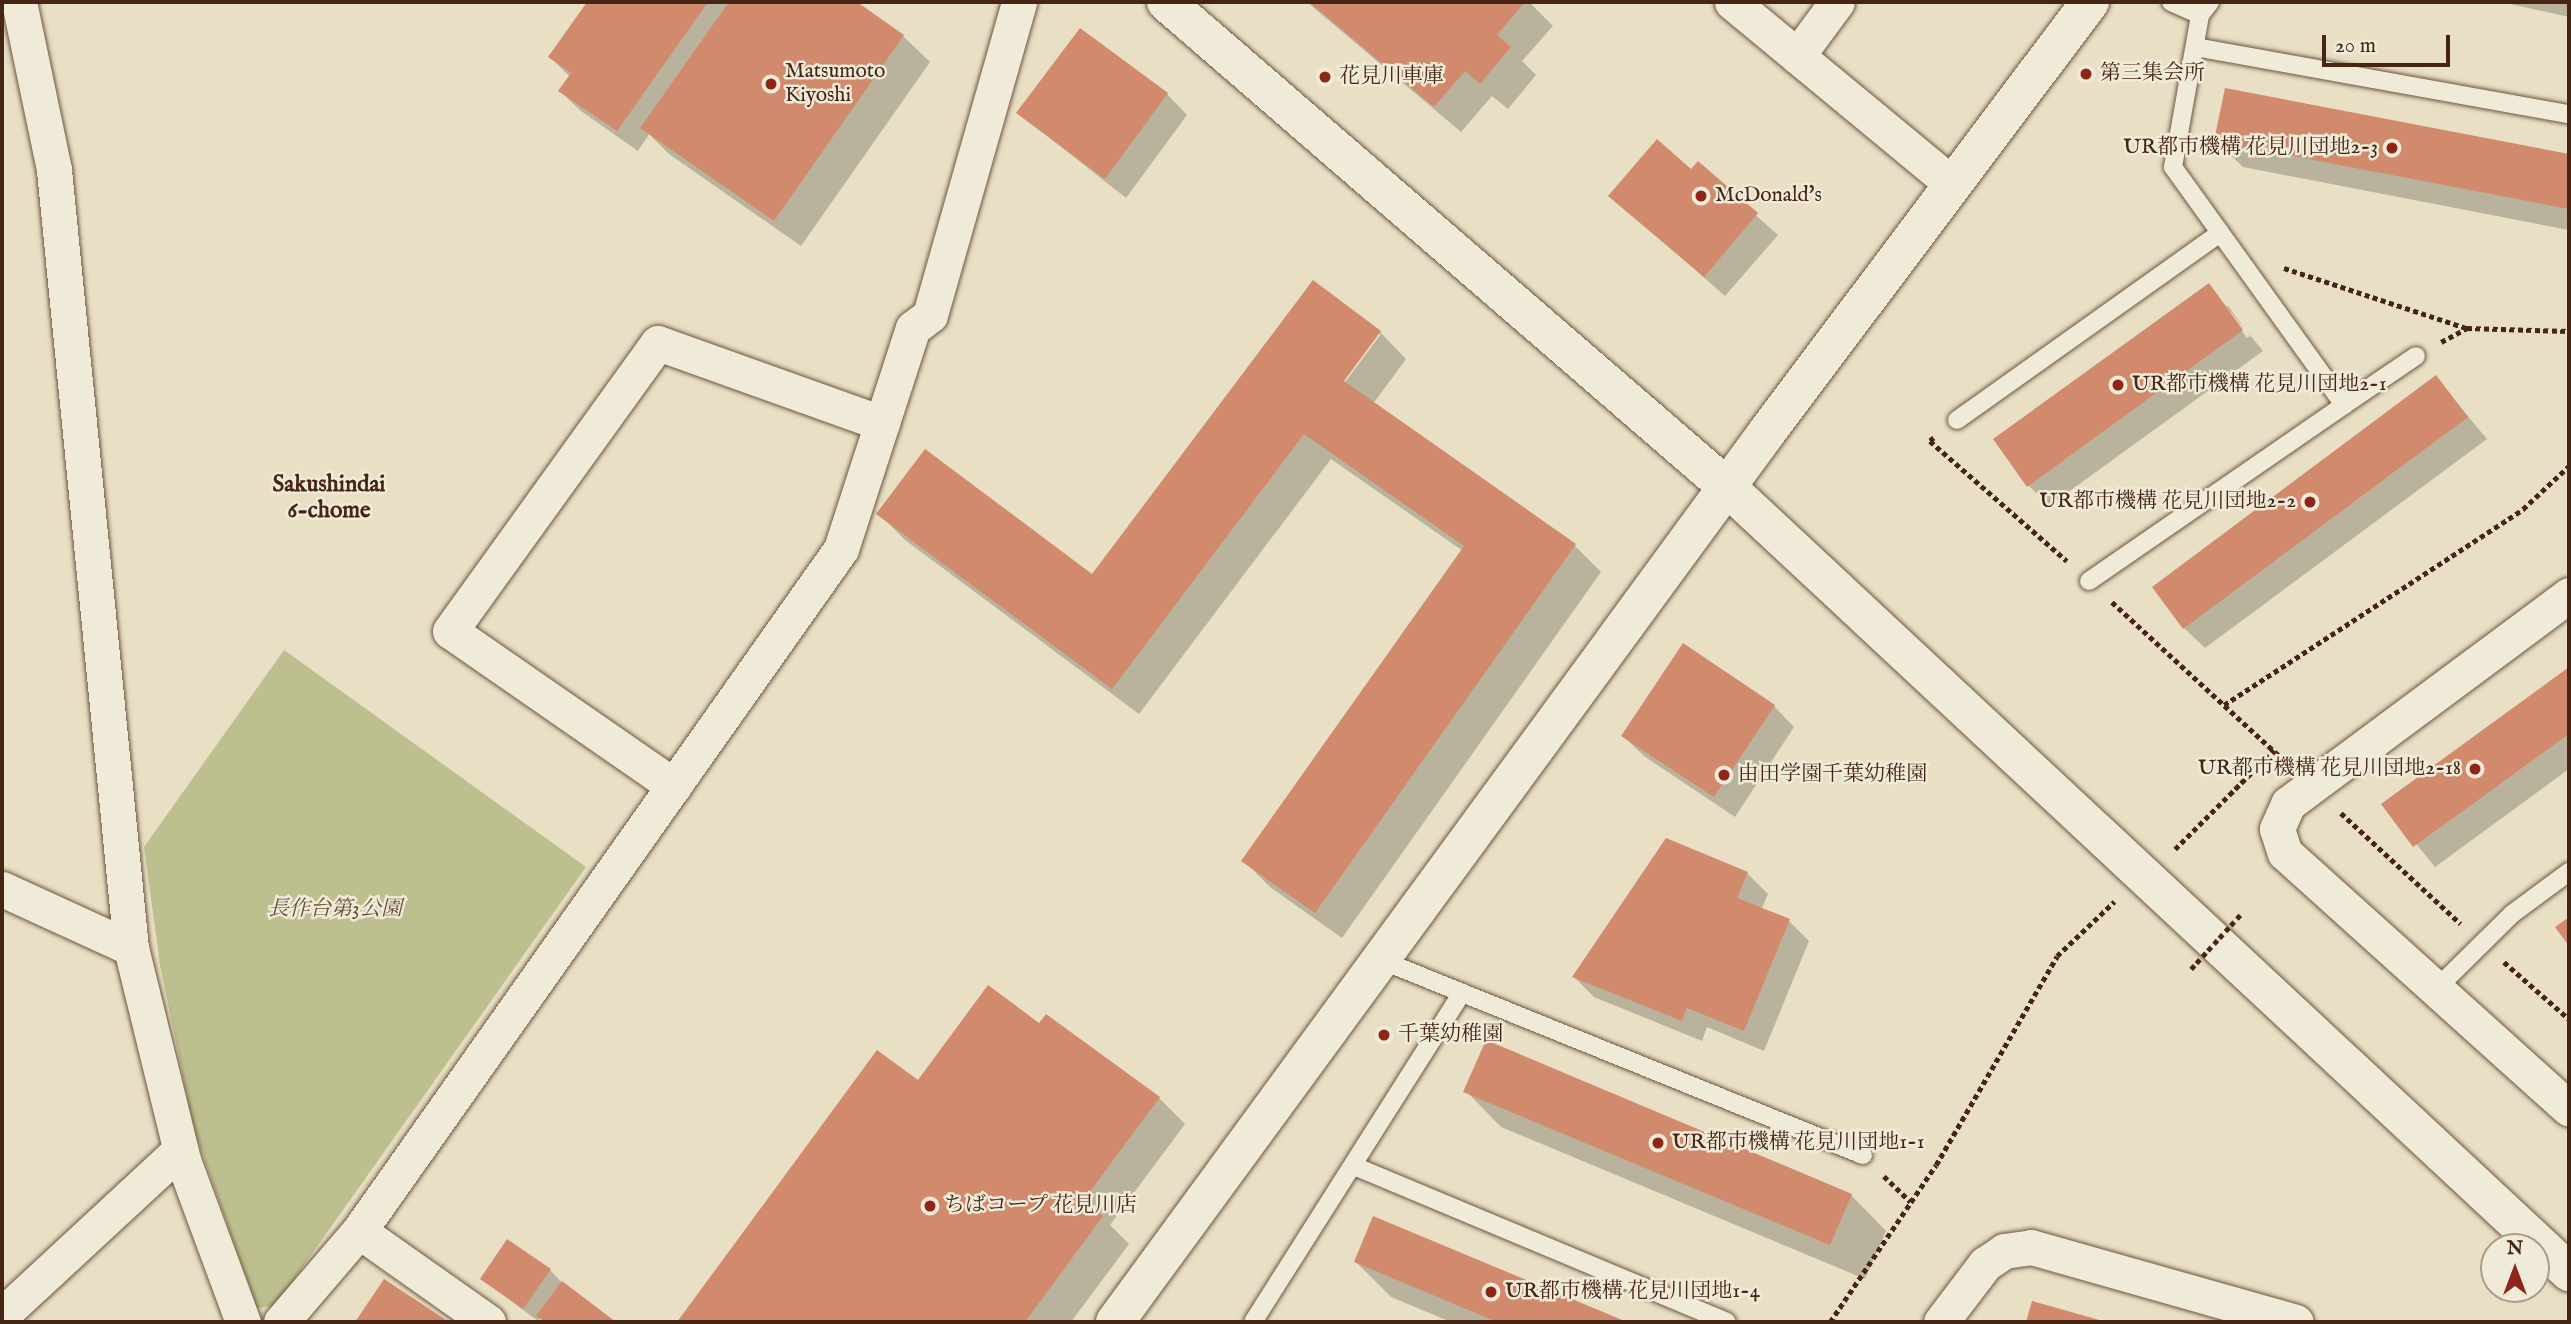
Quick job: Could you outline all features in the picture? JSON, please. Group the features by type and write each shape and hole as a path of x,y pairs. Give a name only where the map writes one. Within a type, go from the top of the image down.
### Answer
{"street":[{"path":"19,2 54,170 131,948 180,1150 243,1322"},
{"path":"281,1322 359,1231 841,549 913,328 930,315 1019,2"},
{"path":"1167,2 1727,488 2569,1272"},
{"path":"1732,2 1952,184"},
{"path":"1797,56 1837,2"},
{"path":"1115,1322 1727,488 2090,2"},
{"path":"674,786 450,631 658,342 882,423"},
{"path":"2569,595 2288,804 2277,829 2285,853 2569,1109"},
{"path":"2,889 131,948"},
{"path":"2,1315 180,1150"},
{"path":"359,1231 488,1322"},
{"path":"1941,1322 1985,1264 2004,1251 2031,1247 2296,1322"}],"lane":[{"path":"2171,2 2205,8 2194,47 2173,167 2344,405"},
{"path":"2194,47 2569,114"},
{"path":"1957,419 2220,233"},
{"path":"2089,581 2416,356"},
{"path":"2436,989 2512,914 2569,872"},
{"path":"1381,960 1863,1155"},
{"path":"1253,1322 1462,993"},
{"path":"1353,1166 1727,1322"}],"path":[{"path":"2234,251 2467,328 2569,331"},
{"path":"2416,356 2467,328"},
{"path":"2224,705 2523,509 2569,466"},
{"path":"2175,849 2274,750"},
{"path":"2312,786 2482,944 2569,1019"},
{"path":"1830,1322 1936,1165 2057,956 2115,901"},
{"path":"2190,969 2241,914"}],"green space":[{"name":"長作台第3公園","path":"284,650 586,867 275,1306 257,1308 194,1130 160,965 144,847"}],"building":[{"path":"587,2 708,2 617,131 558,91 571,73 548,57"},
{"path":"729,2 857,2 904,35 774,221 640,128"},
{"path":"1309,2 1525,2 1497,35 1511,47 1480,84 1465,71 1434,107"},
{"path":"1080,28 1168,93 1105,179 1016,113"},
{"name":"UR都市機構 花見川団地2-3","path":"2225,88 2569,154 2569,209 2214,141"},
{"path":"1657,139 1691,169 1698,161 1758,213 1704,277 1608,196"},
{"path":"1313,280 1381,331 1344,381 1576,544 1315,913 1241,861 1464,546 1304,434 1112,689 876,514 925,449 1092,574"},
{"name":"UR都市機構 花見川団地2-1","path":"2209,283 2243,330 2027,487 1993,439"},
{"name":"UR都市機構 花見川団地2-2","path":"2436,375 2468,417 2183,629 2152,587"},
{"path":"1683,643 1775,705 1714,797 1621,736"},
{"name":"UR都市機構 花見川団地2-18","path":"2569,667 2569,734 2413,847 2381,804"},
{"path":"1666,838 1748,872 1737,898 1790,919 1744,1031 1687,1008 1682,1021 1572,977"},
{"path":"2569,917 2569,946 2555,927"},
{"path":"988,985 1039,1023 1046,1014 1160,1097 1083,1201 1103,1216 1025,1322 677,1322 877,1050 918,1080"},
{"name":"UR都市機構 花見川団地1-1","path":"1486,1040 1852,1194 1830,1245 1463,1092"},
{"name":"UR都市機構 花見川団地1-4","path":"1373,1216 1627,1322 1497,1322 1354,1262"},
{"path":"507,1239 551,1269 523,1309 480,1279"},
{"path":"384,1279 449,1322 355,1322"},
{"path":"562,1281 616,1322 545,1322 536,1316"},
{"path":"2032,1301 2103,1321 2103,1322 2026,1322"}],"place":[{"name":"第三集会所","path":"2086,74"},
{"name":"花見川車庫","path":"1325,77"},
{"name":"Matsumoto Kiyoshi","path":"771,84"},
{"name":"UR都市機構 花見川団地2-3","path":"2392,148"},
{"name":"McDonald's","path":"1701,196"},
{"name":"UR都市機構 花見川団地2-1","path":"2118,385"},
{"name":"UR都市機構 花見川団地2-2","path":"2310,502"},
{"name":"UR都市機構 花見川団地2-18","path":"2475,769"},
{"name":"由田学園千葉幼稚園","path":"1724,775"},
{"name":"千葉幼稚園","path":"1384,1035"},
{"name":"UR都市機構 花見川団地1-1","path":"1658,1143"},
{"name":"ちばコープ 花見川店","path":"930,1206"},
{"name":"UR都市機構 花見川団地1-4","path":"1491,1292"}],"district":[{"name":"Sakushindai 6-chome","path":"329,498"}]}
